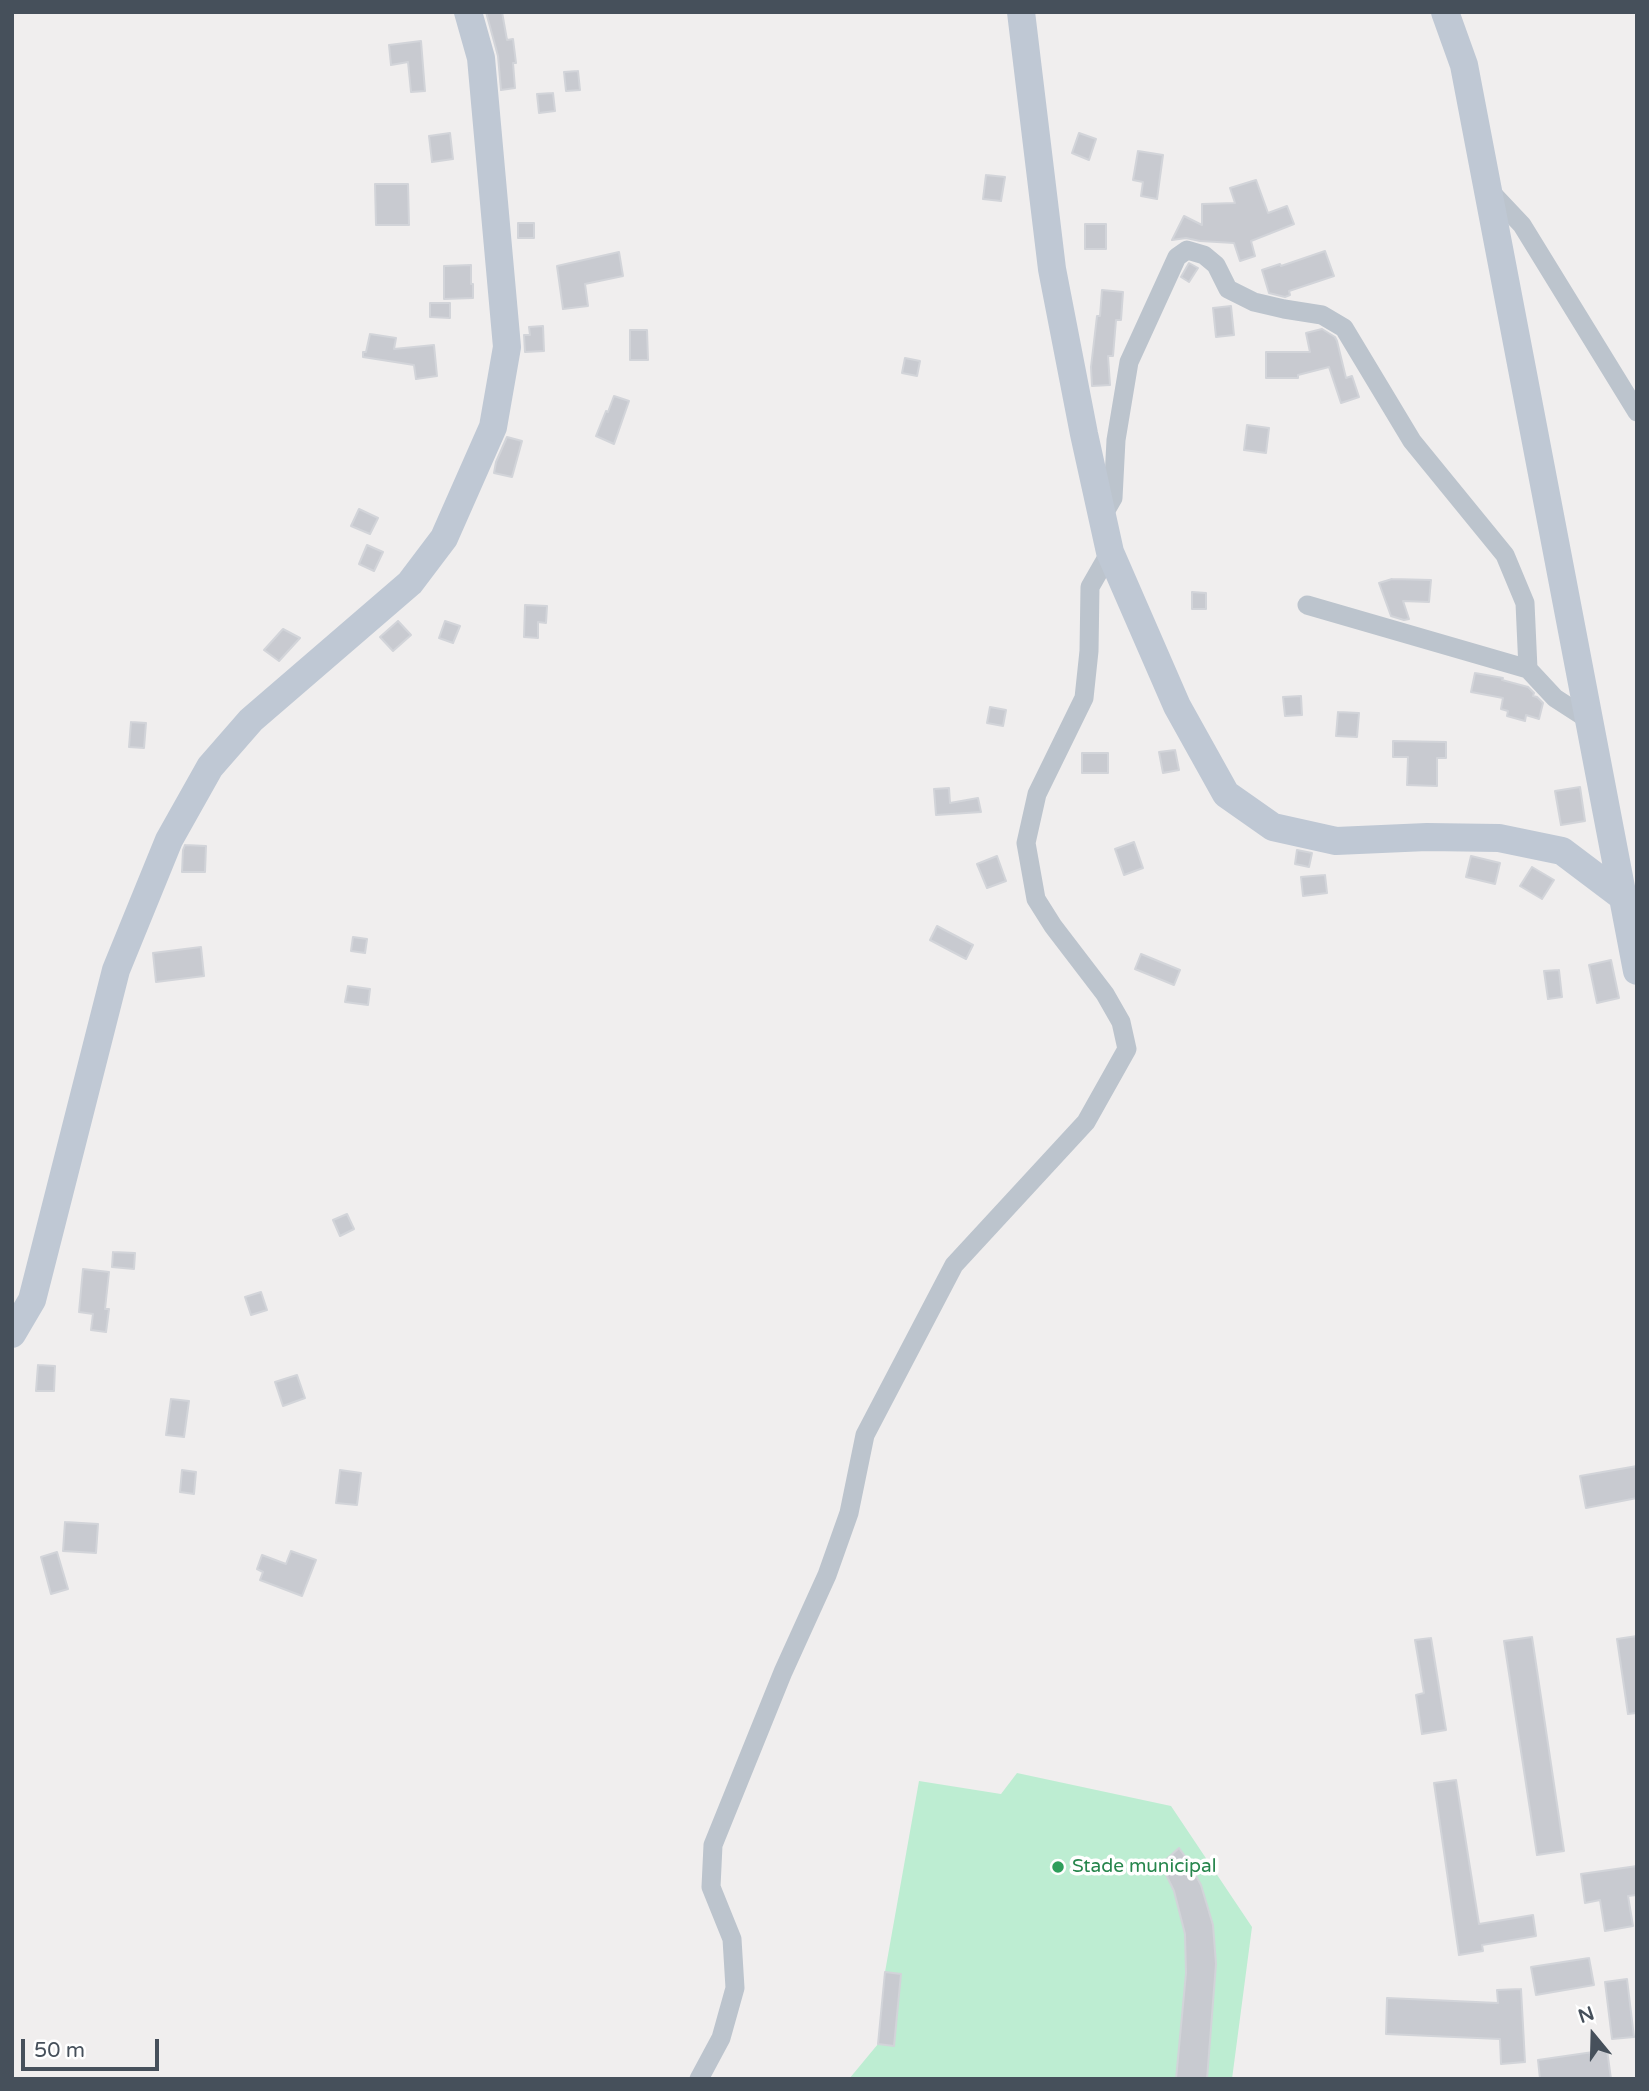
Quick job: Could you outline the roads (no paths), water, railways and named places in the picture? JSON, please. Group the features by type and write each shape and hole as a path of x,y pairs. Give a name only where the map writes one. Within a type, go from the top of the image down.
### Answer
{"street":[{"path":"12,1334 32,1300 116,970 169,840 210,767 251,720 410,583 444,538 492,427 507,347 481,58 468,12"},
{"path":"1020,12 1052,269 1111,552 1177,706 1226,794 1273,827 1336,841 1427,837 1499,838 1562,851 1630,896"},
{"path":"1445,12 1464,65 1589,720 1630,896 1637,971"},
{"path":"1489,190 1522,225 1637,412"},
{"path":"1102,517 1114,498 1116,440 1129,362 1177,257 1187,250 1204,255 1216,265 1228,289 1254,302 1322,315 1343,328 1412,441 1505,555 1525,603 1528,669"},
{"path":"699,2079 720,2038 735,1988 733,1939 711,1887 713,1845 783,1672 827,1575 849,1513 865,1435 954,1265 1086,1122 1127,1049 1121,1022 1105,994 1053,926 1036,899 1026,844 1037,793 1084,698 1089,651 1090,587 1111,552"},
{"path":"1307,605 1528,669 1555,698 1589,720"}],"place":[{"name":"Stade municipal","path":"1058,1867"}]}
